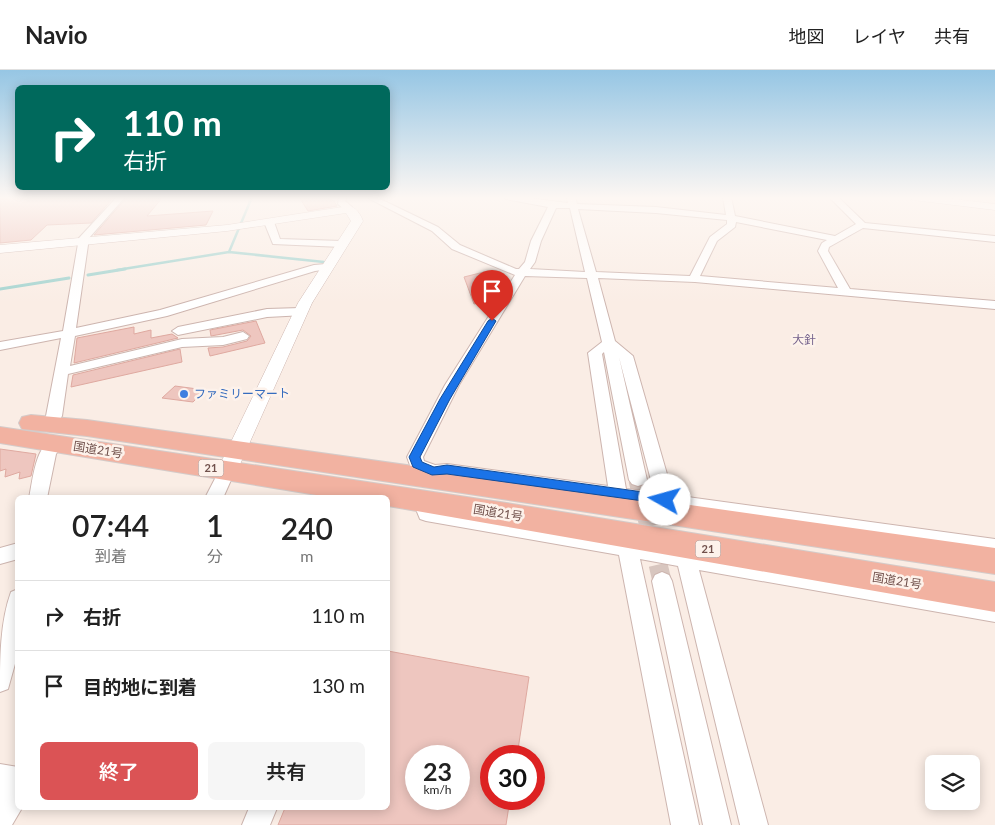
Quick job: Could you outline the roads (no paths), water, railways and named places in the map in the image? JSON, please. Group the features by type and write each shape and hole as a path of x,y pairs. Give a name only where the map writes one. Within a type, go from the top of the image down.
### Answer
{"highway":[{"name":"国道21号","path":"0,420 52,434 231,460 427,483 995,561"},
{"name":"国道21号","path":"0,435 52,434"},
{"name":"国道21号","path":"427,483 500,513 995,597"}],"street":[{"path":"39,495 52,434 84,238 89,232"},
{"path":"0,249 175,232"},
{"path":"273,232 276,242 342,244"},
{"path":"215,495 301,312 326,267 350,232"},
{"path":"439,232 456,247 514,272 695,279 995,305"},
{"path":"540,232 530,262 452,385 415,457 427,483 426,514 995,613"},
{"path":"580,232 609,343 638,480"},
{"path":"695,279 695,274 713,239 722,232"},
{"path":"799,232 836,240"},
{"path":"846,292 824,250 825,245 849,232"},
{"path":"931,232 995,239"},
{"path":"0,346 163,313 314,268 326,267"},
{"path":"202,308 205,326"},
{"path":"178,331 267,313 301,312"},
{"path":"61,372 182,343 223,340 243,336"},
{"path":"609,343 595,353 618,494"},
{"path":"609,343 626,356 665,500"},
{"path":"427,483 447,470 995,547"},
{"path":"628,550 685,825"},
{"path":"0,556 15,552"},
{"path":"686,560 754,825"},
{"path":"662,581 717,825"},
{"path":"0,681 11,606"},
{"path":"0,777 15,780"},
{"path":"0,819 15,792"},
{"path":"256,825 262,810"}],"waterway":[{"path":"229,252 237,232"},
{"path":"117,270 229,252"},
{"path":"229,252 324,262"},
{"path":"88,275 125,269"},
{"path":"0,289 69,278"}],"tunnel":[{"path":"638,480 662,581"}],"place":[{"name":"ファミリーマート","path":"184,394"}],"district":[{"name":"大針","path":"804,340"}]}
